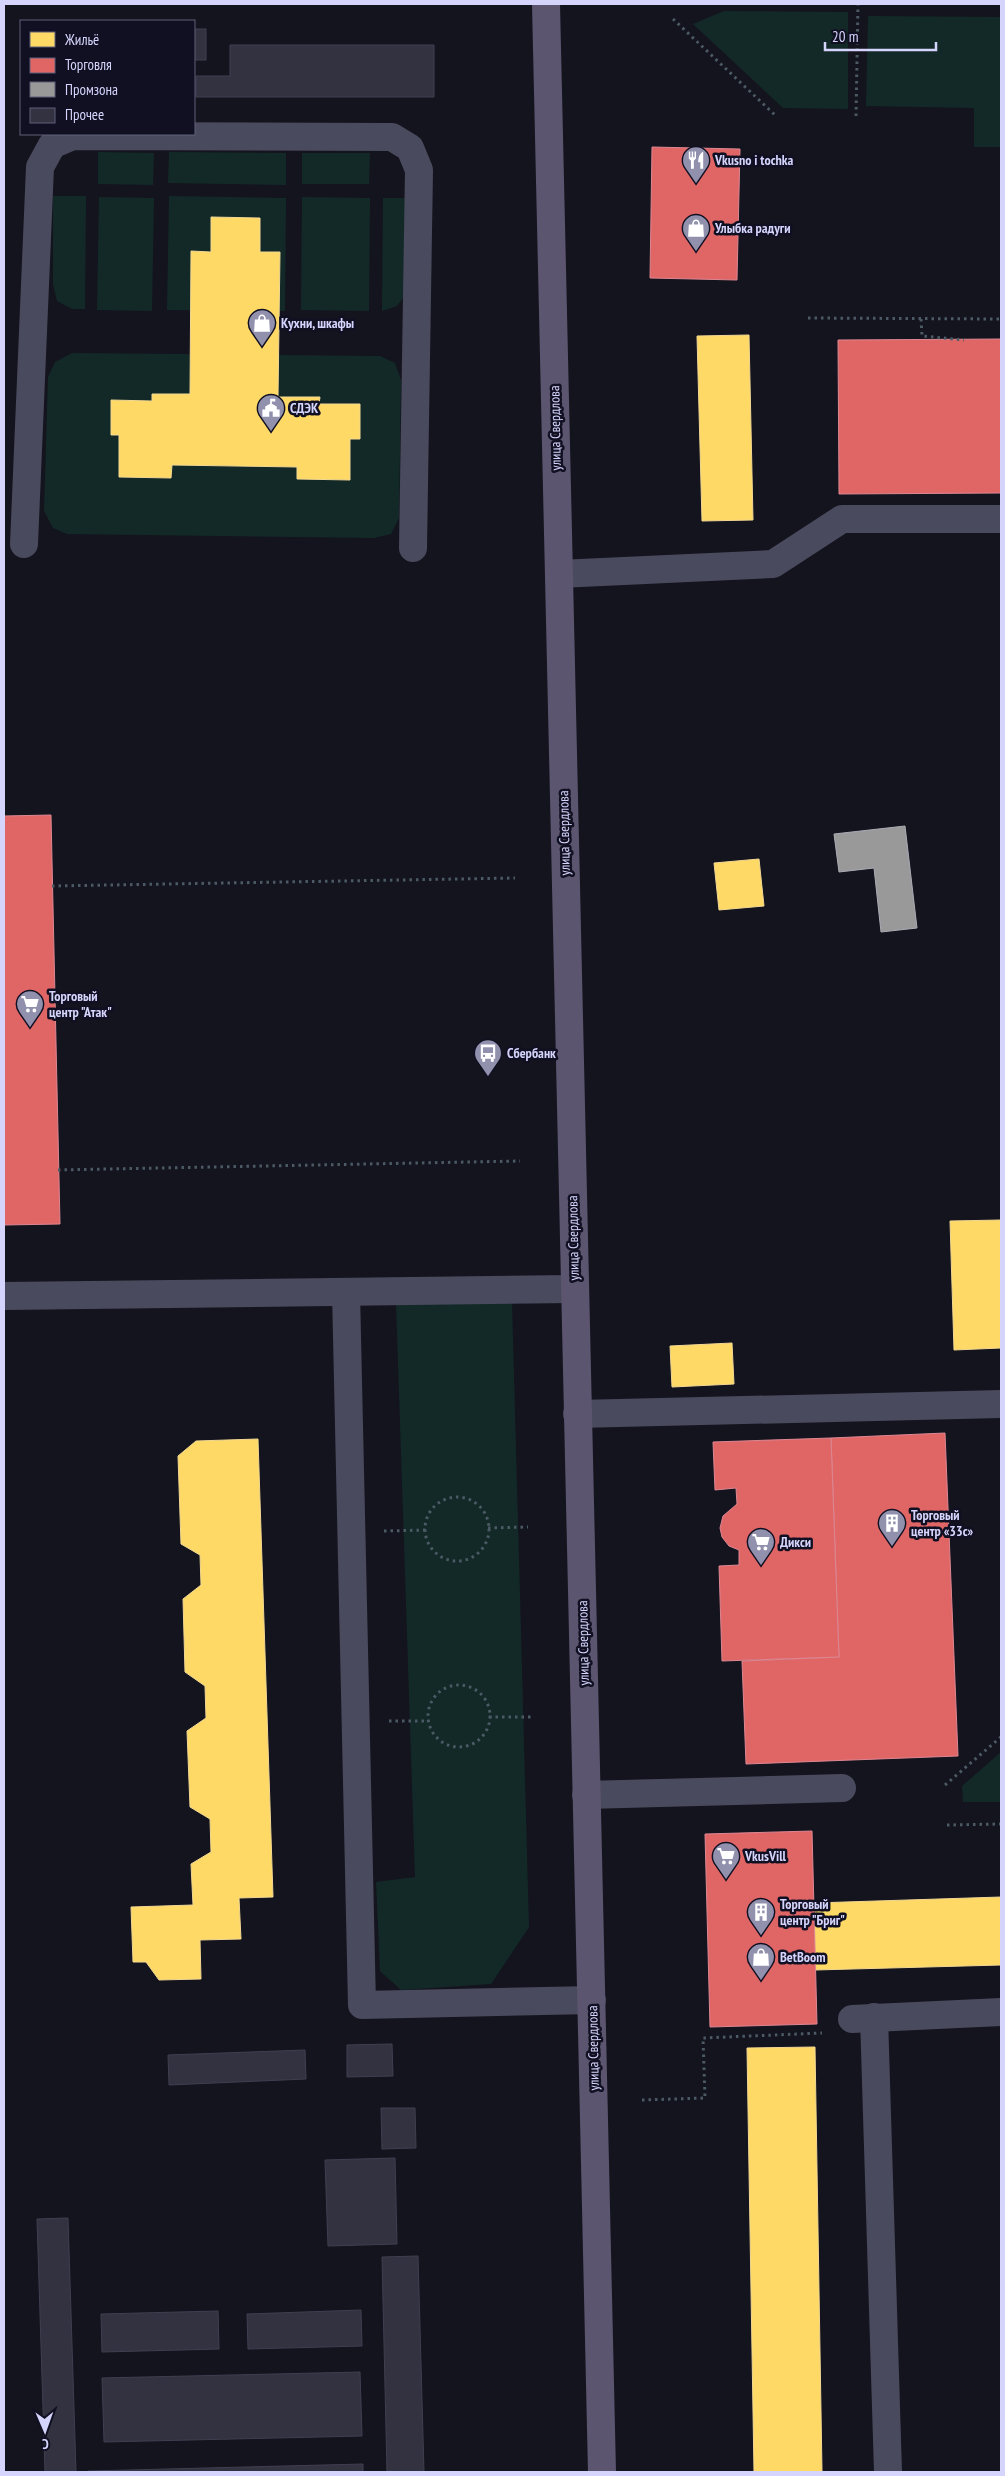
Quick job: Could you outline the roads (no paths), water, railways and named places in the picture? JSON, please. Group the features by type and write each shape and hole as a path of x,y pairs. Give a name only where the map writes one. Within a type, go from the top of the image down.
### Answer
{"main road":[{"name":"улица Свердлова","path":"546,4 602,2472"}],"lane":[{"path":"24,544 40,167 52,145 73,136 392,137 410,148 419,170 413,548"},
{"path":"559,574 773,564 842,519 1001,519"},
{"path":"4,1296 574,1289"},
{"path":"346,1292 362,2005 592,2000"},
{"path":"577,1414 1001,1404"},
{"path":"586,1795 842,1788"},
{"path":"888,2472 863,2018 1001,2012"}],"place":[{"name":"Vkusno i tochka","path":"696,184"},
{"name":"Улыбка радуги","path":"696,252"},
{"name":"Кухни, шкафы","path":"262,347"},
{"name":"СДЭК","path":"271,432"},
{"name":"Торговый центр \"Атак\"","path":"30,1028"},
{"name":"Сбербанк","path":"488,1077"},
{"name":"Торговый центр «33с»","path":"892,1547"},
{"name":"Дикси","path":"761,1566"},
{"name":"VkusVill","path":"726,1880"},
{"name":"Торговый центр \"Бриг\"","path":"761,1936"},
{"name":"BetBoom","path":"761,1981"}]}
